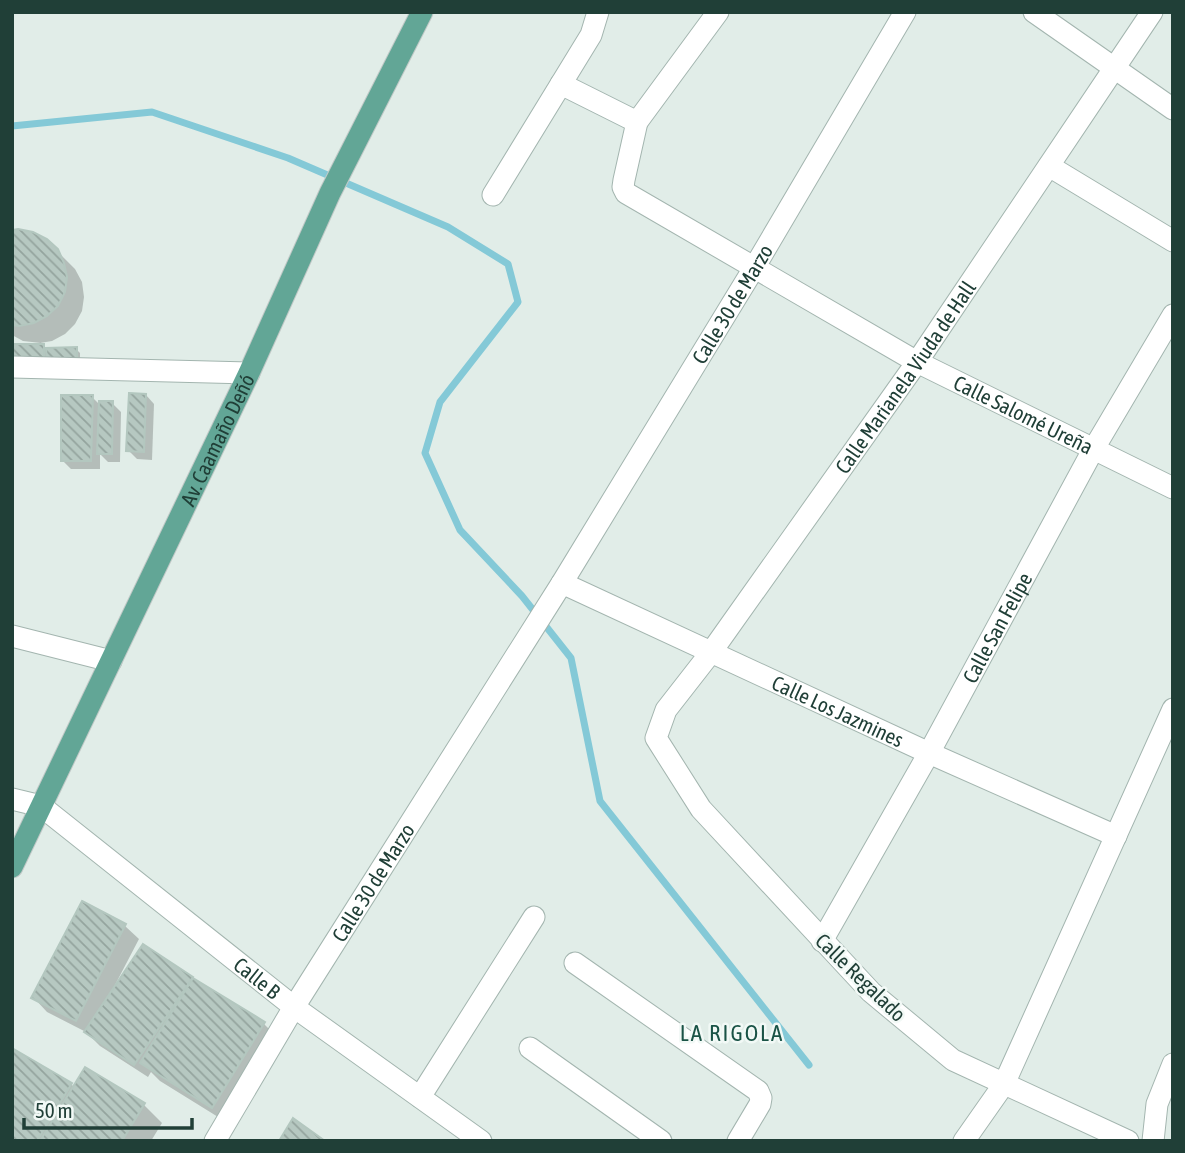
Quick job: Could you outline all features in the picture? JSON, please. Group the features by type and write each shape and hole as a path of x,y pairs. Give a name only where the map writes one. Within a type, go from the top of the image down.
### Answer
{"main road":[{"name":"Av. Caamaño Deñó","path":"12,867 249,373 330,193 422,12"}],"street":[{"path":"493,195 591,36 598,12"},
{"path":"561,84 637,122 718,12"},
{"name":"Calle 30 de Marzo","path":"215,1141 294,1007 559,588 754,268 905,12"},
{"path":"1034,12 1173,109"},
{"name":"Calle Marianela Viuda de Hall","path":"656,738 666,710 712,651 917,362 1152,12"},
{"name":"Calle Salomé Ureña","path":"637,122 623,187 626,193 917,362 1173,488"},
{"path":"1049,166 1173,241"},
{"name":"Calle San Felipe","path":"822,941 929,753 1093,450 1173,316"},
{"path":"12,368 249,373"},
{"name":"Calle Los Jazmines","path":"559,588 712,651 929,753 1116,836"},
{"path":"12,636 111,661"},
{"path":"964,1141 1004,1084 1173,709"},
{"name":"Calle Regalado","path":"656,738 701,809 872,992 953,1060 1128,1141"},
{"path":"12,799 41,806"},
{"name":"Calle B","path":"41,806 294,1007 481,1141"},
{"path":"420,1097 534,917"},
{"path":"575,963 758,1091 761,1098 738,1141"},
{"path":"530,1048 661,1141"},
{"path":"1153,1141 1157,1104 1173,1064"}],"building":[{"path":"18,229 47,239 58,249 67,277 65,292 58,306 34,323 19,326 12,325 12,230"},
{"path":"12,344 44,344 44,366 12,367"},
{"path":"77,347 77,363 47,364 46,348"},
{"path":"129,393 146,394 144,452 126,451"},
{"path":"61,395 93,395 91,461 61,461"},
{"path":"99,401 113,401 112,454 97,454"},
{"path":"82,901 126,924 76,1021 31,998"},
{"path":"143,944 193,977 134,1065 84,1032"},
{"path":"193,978 265,1022 212,1108 140,1063"},
{"path":"12,1048 72,1083 37,1141 12,1141"},
{"path":"85,1067 145,1103 122,1141 40,1141"},
{"path":"293,1118 325,1141 279,1141"}],"waterway":[{"path":"12,126 152,112 288,158 448,227 508,264 518,302 440,402 425,453 460,530 522,596 571,658 600,801 809,1065"}],"district":[{"name":"LA RIGOLA","path":"732,1033"}]}
